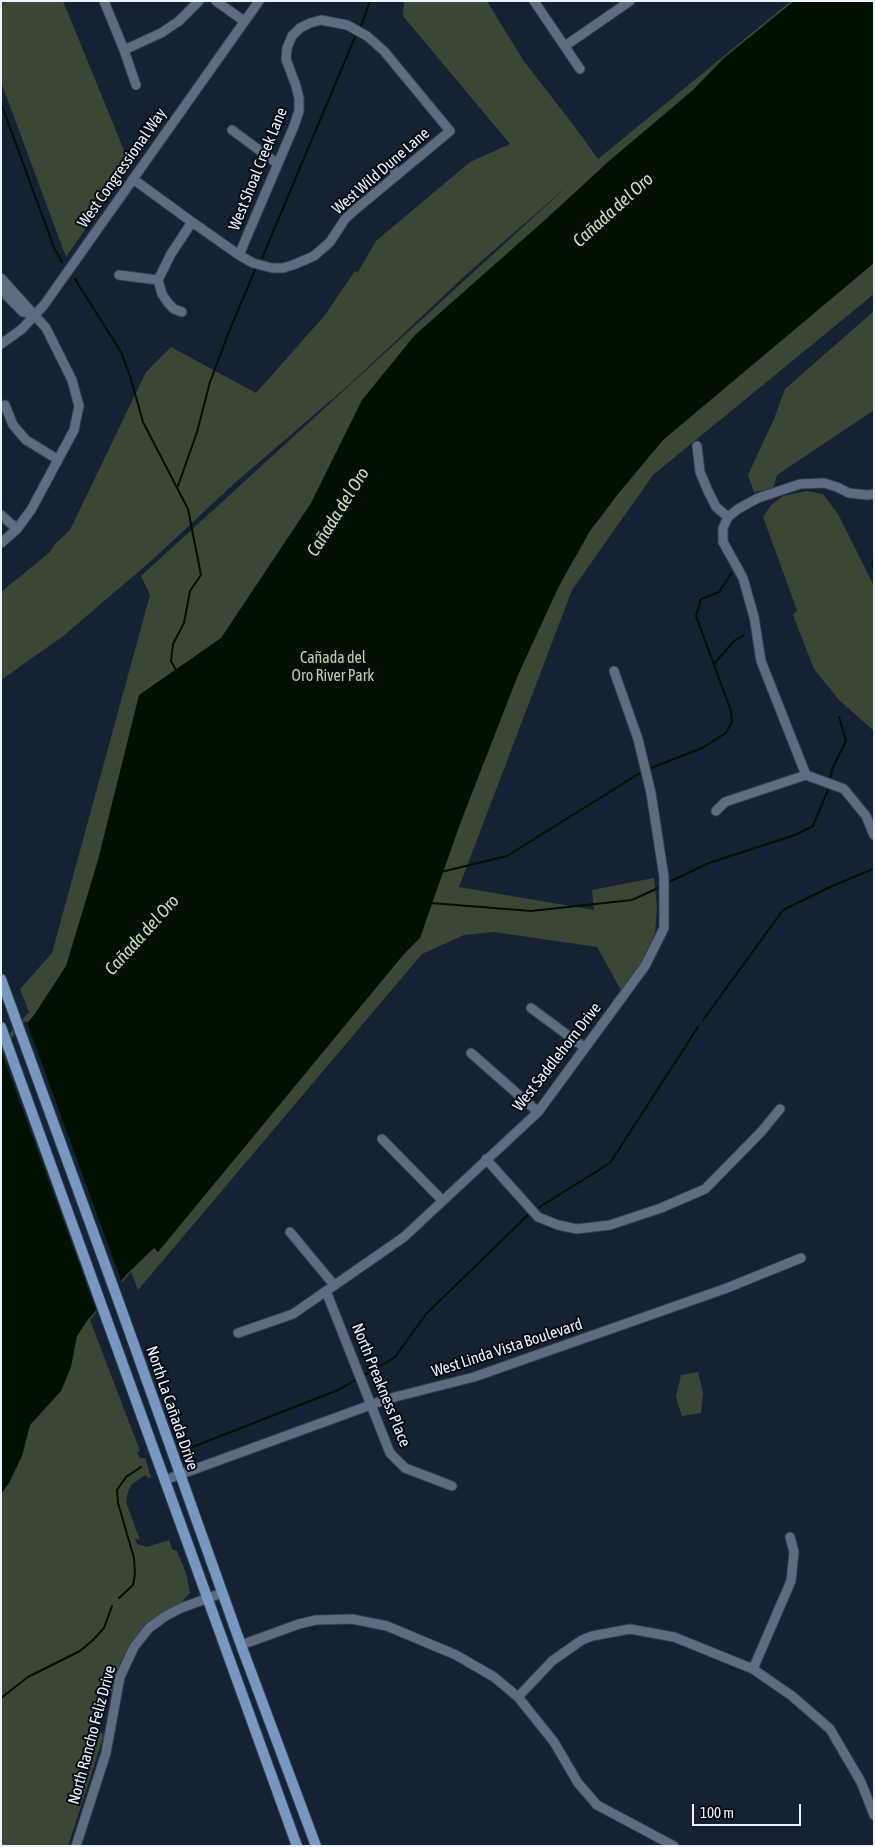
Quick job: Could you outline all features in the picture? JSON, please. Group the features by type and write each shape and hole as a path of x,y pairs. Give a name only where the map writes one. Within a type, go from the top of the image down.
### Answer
{"main road":[{"name":"North La Cañada Drive","path":"1,979 122,1311 179,1475 316,1846"},
{"name":"North La Cañada Drive","path":"1,1027 297,1846"}],"street":[{"path":"104,1 136,85"},
{"path":"124,50 161,33 179,21 200,1"},
{"path":"216,1 244,21"},
{"name":"West Congressional Way","path":"1,344 22,330 35,315 259,1"},
{"path":"534,1 580,69"},
{"path":"565,46 627,2"},
{"name":"West Shoal Creek Lane","path":"239,255 294,126 299,98 286,59 287,48 292,36 300,28 332,16 357,29 376,44 450,131"},
{"path":"232,130 278,164"},
{"name":"West Wild Dune Lane","path":"133,180 253,264 283,268 304,261 323,249 346,219 450,131"},
{"path":"391,166 398,174"},
{"path":"170,207 177,198"},
{"path":"182,312 174,309 168,303 162,294 158,280 171,254 192,222"},
{"path":"119,275 158,280"},
{"path":"1,278 46,328 72,380 79,406 74,430 31,510 17,529 1,543"},
{"path":"1,282 8,296 23,312 35,315"},
{"path":"3,406 14,425 26,440 58,459"},
{"path":"697,446 700,472 708,491 716,507 728,517"},
{"path":"806,775 761,661 754,617 743,578 723,542 723,528 728,517 738,509 758,498 800,484 824,483 838,486 849,493 874,494"},
{"path":"1,515 17,529"},
{"name":"West Saddlehorn Drive","path":"238,1333 293,1314 404,1237 538,1112 645,966 664,928 664,877 651,793 638,739 614,671"},
{"path":"716,811 726,802 806,775 844,789 866,816 874,835"},
{"path":"531,1008 585,1048"},
{"path":"471,1053 538,1112"},
{"path":"486,1159 538,1217 558,1225 577,1229 610,1225 661,1208 705,1189 761,1132 780,1109"},
{"path":"382,1138 442,1200"},
{"name":"North Preakness Place","path":"290,1232 330,1288 361,1382 385,1444 396,1461 416,1473 432,1477 452,1486"},
{"name":"West Linda Vista Boulevard","path":"165,1480 403,1394 450,1385 474,1378 727,1288 801,1258"},
{"path":"753,1669 791,1581 794,1552 790,1537"},
{"name":"North Rancho Feliz Drive","path":"76,1846 106,1754 120,1678 128,1657 141,1637 156,1623 176,1611 222,1593"},
{"path":"241,1645 294,1625 316,1620 352,1619 369,1621 403,1632 456,1655 494,1677 518,1697 554,1742 578,1782 598,1806 674,1846"},
{"path":"518,1697 552,1661 582,1640 592,1636 630,1629 674,1637 753,1669 792,1696 830,1729 861,1782 874,1815"}],"green space":[{"path":"1,1 63,1 130,165 66,257 1,82"},
{"name":"Cañada del Oro River Park","path":"404,1 487,1 523,60 598,159 791,1 874,1 874,294 653,475 572,590 459,887 594,910 592,890 654,878 657,906 655,933 639,968 622,992 597,947 494,932 464,935 422,954 138,1290 131,1272 90,1320 140,1451 137,1452 140,1458 145,1458 151,1477 149,1478 145,1475 131,1485 127,1495 126,1502 140,1540 135,1538 137,1544 147,1547 169,1540 172,1549 177,1551 186,1573 190,1593 181,1603 156,1617 142,1630 127,1650 120,1664 112,1692 108,1689 97,1729 104,1735 68,1846 1,1846 1,1043 29,1012 20,989 52,953 150,595 141,576 571,183 470,271 350,384 237,481 151,561 62,637 1,680 1,592 50,552 56,543 70,530 146,372 171,347 256,393 325,315 355,271 358,272 376,241 470,162 510,144 403,16"},
{"path":"874,311 874,410 777,475 773,489 754,492 748,475 774,419 785,389"},
{"path":"807,491 823,494 838,514 874,586 874,731 839,700 814,669 793,615 797,610 763,517 771,505 783,496"},
{"path":"698,1372 703,1393 701,1413 682,1416 676,1397 681,1375"}],"water":[{"name":"Cañada del Oro River Park","path":"794,1 874,1 874,263 663,440 590,531 559,586 518,675 460,824 420,938 404,954 158,1252 154,1248 127,1274 86,1322 77,1336 71,1367 61,1391 30,1425 22,1456 9,1483 1,1494 1,1053 34,1015 66,966 98,860 139,695 221,638 311,503 362,400 415,335 609,161 693,90 724,58"}],"pier":[{"path":"26,1020 122,1283 97,1313 1,1051"}],"waterway":[{"path":"361,26 370,1"},
{"path":"262,258 355,37"},
{"path":"1,103 54,248 62,262"},
{"path":"178,486 197,432 210,382 255,270"},
{"path":"75,279 121,352 143,422 188,509 201,575 190,591 184,623 173,644 171,661 177,672"},
{"path":"874,559 872,564 874,568"},
{"path":"651,768 702,748 726,733 732,722 731,711 696,616 701,599 719,592 731,574"},
{"path":"714,664 734,641 744,635"},
{"path":"830,780 832,769 846,741 839,717"},
{"path":"441,872 507,856 640,773"},
{"path":"669,882 709,863 795,835 813,826 829,787"},
{"path":"703,1020 783,910 873,869"},
{"path":"431,903 531,911 632,900 658,888"},
{"path":"538,1208 610,1163 698,1027"},
{"path":"363,1376 395,1357 426,1314 528,1215"},
{"path":"190,1448 338,1390 357,1379"},
{"path":"119,1598 133,1585 135,1574 134,1558 118,1503 117,1490 126,1477 141,1467"},
{"path":"1,1698 28,1677 80,1651 104,1628 112,1606"}],"water label":[{"name":"Cañada del Oro","path":"613,210"},
{"name":"Cañada del Oro","path":"338,512"},
{"name":"Cañada del Oro","path":"142,935"}]}
